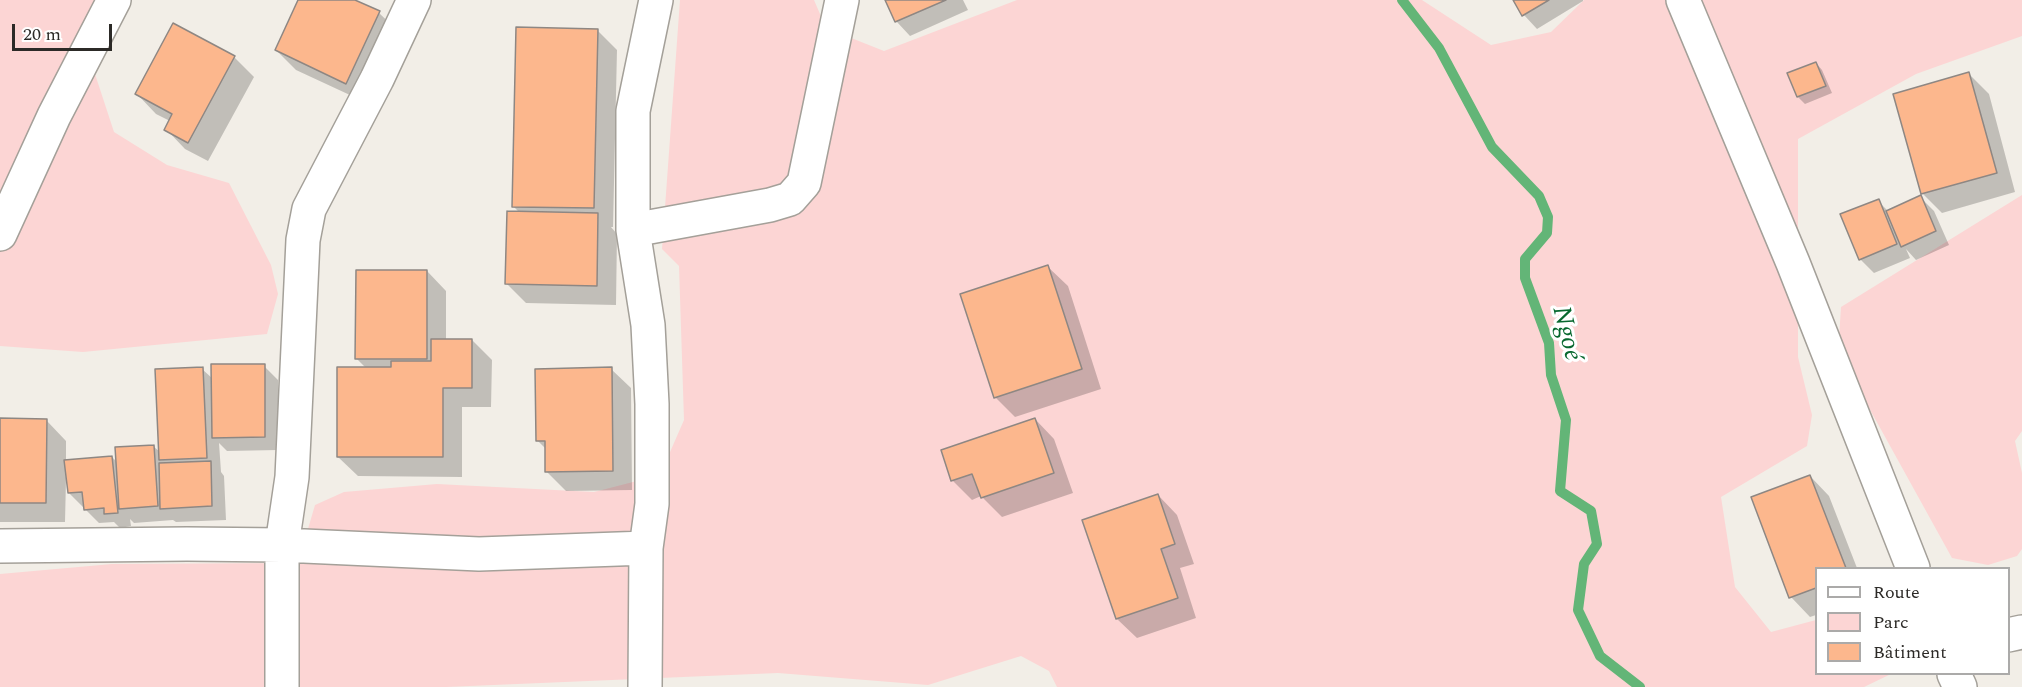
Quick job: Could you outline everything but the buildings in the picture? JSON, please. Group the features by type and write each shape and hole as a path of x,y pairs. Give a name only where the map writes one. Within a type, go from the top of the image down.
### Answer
{"main road":[{"path":"0,234 54,116 114,0"},
{"path":"282,687 282,545 292,477 303,240 309,209 377,80 414,0"},
{"path":"645,687 646,548 652,504 651,393 648,325 633,230 633,111 656,0"},
{"path":"633,230 770,205 790,199 804,183 842,0"},
{"path":"1683,0 1793,263 1912,567"},
{"path":"0,546 282,545 478,554 646,548"}],"green space":[{"path":"0,0 99,0 95,74 114,132 167,165 229,183 271,265 278,294 267,334 83,352 0,346"},
{"path":"680,0 814,0 826,28 884,51 1017,0 1422,0 1491,45 1551,32 1584,0 2022,0 2022,36 1916,74 1798,139 1798,357 1812,415 1807,446 1721,497 1735,587 1771,632 1815,620 1815,675 1889,675 1864,687 1057,687 1049,671 1021,656 928,685 778,673 446,687 0,687 0,574 112,564 298,563 315,505 344,492 437,484 594,492 660,475 684,420 679,266 662,249"},
{"path":"2022,195 2022,431 2015,441 2022,473 2022,549 2017,556 1988,565 1952,558 1863,397 1839,338 1841,307"}],"waterway":[{"name":"Ngoé","path":"1402,0 1439,48 1492,147 1539,196 1548,217 1547,233 1525,259 1525,278 1549,343 1551,375 1566,420 1560,491 1591,511 1597,544 1584,564 1578,610 1600,656 1640,687"}]}
